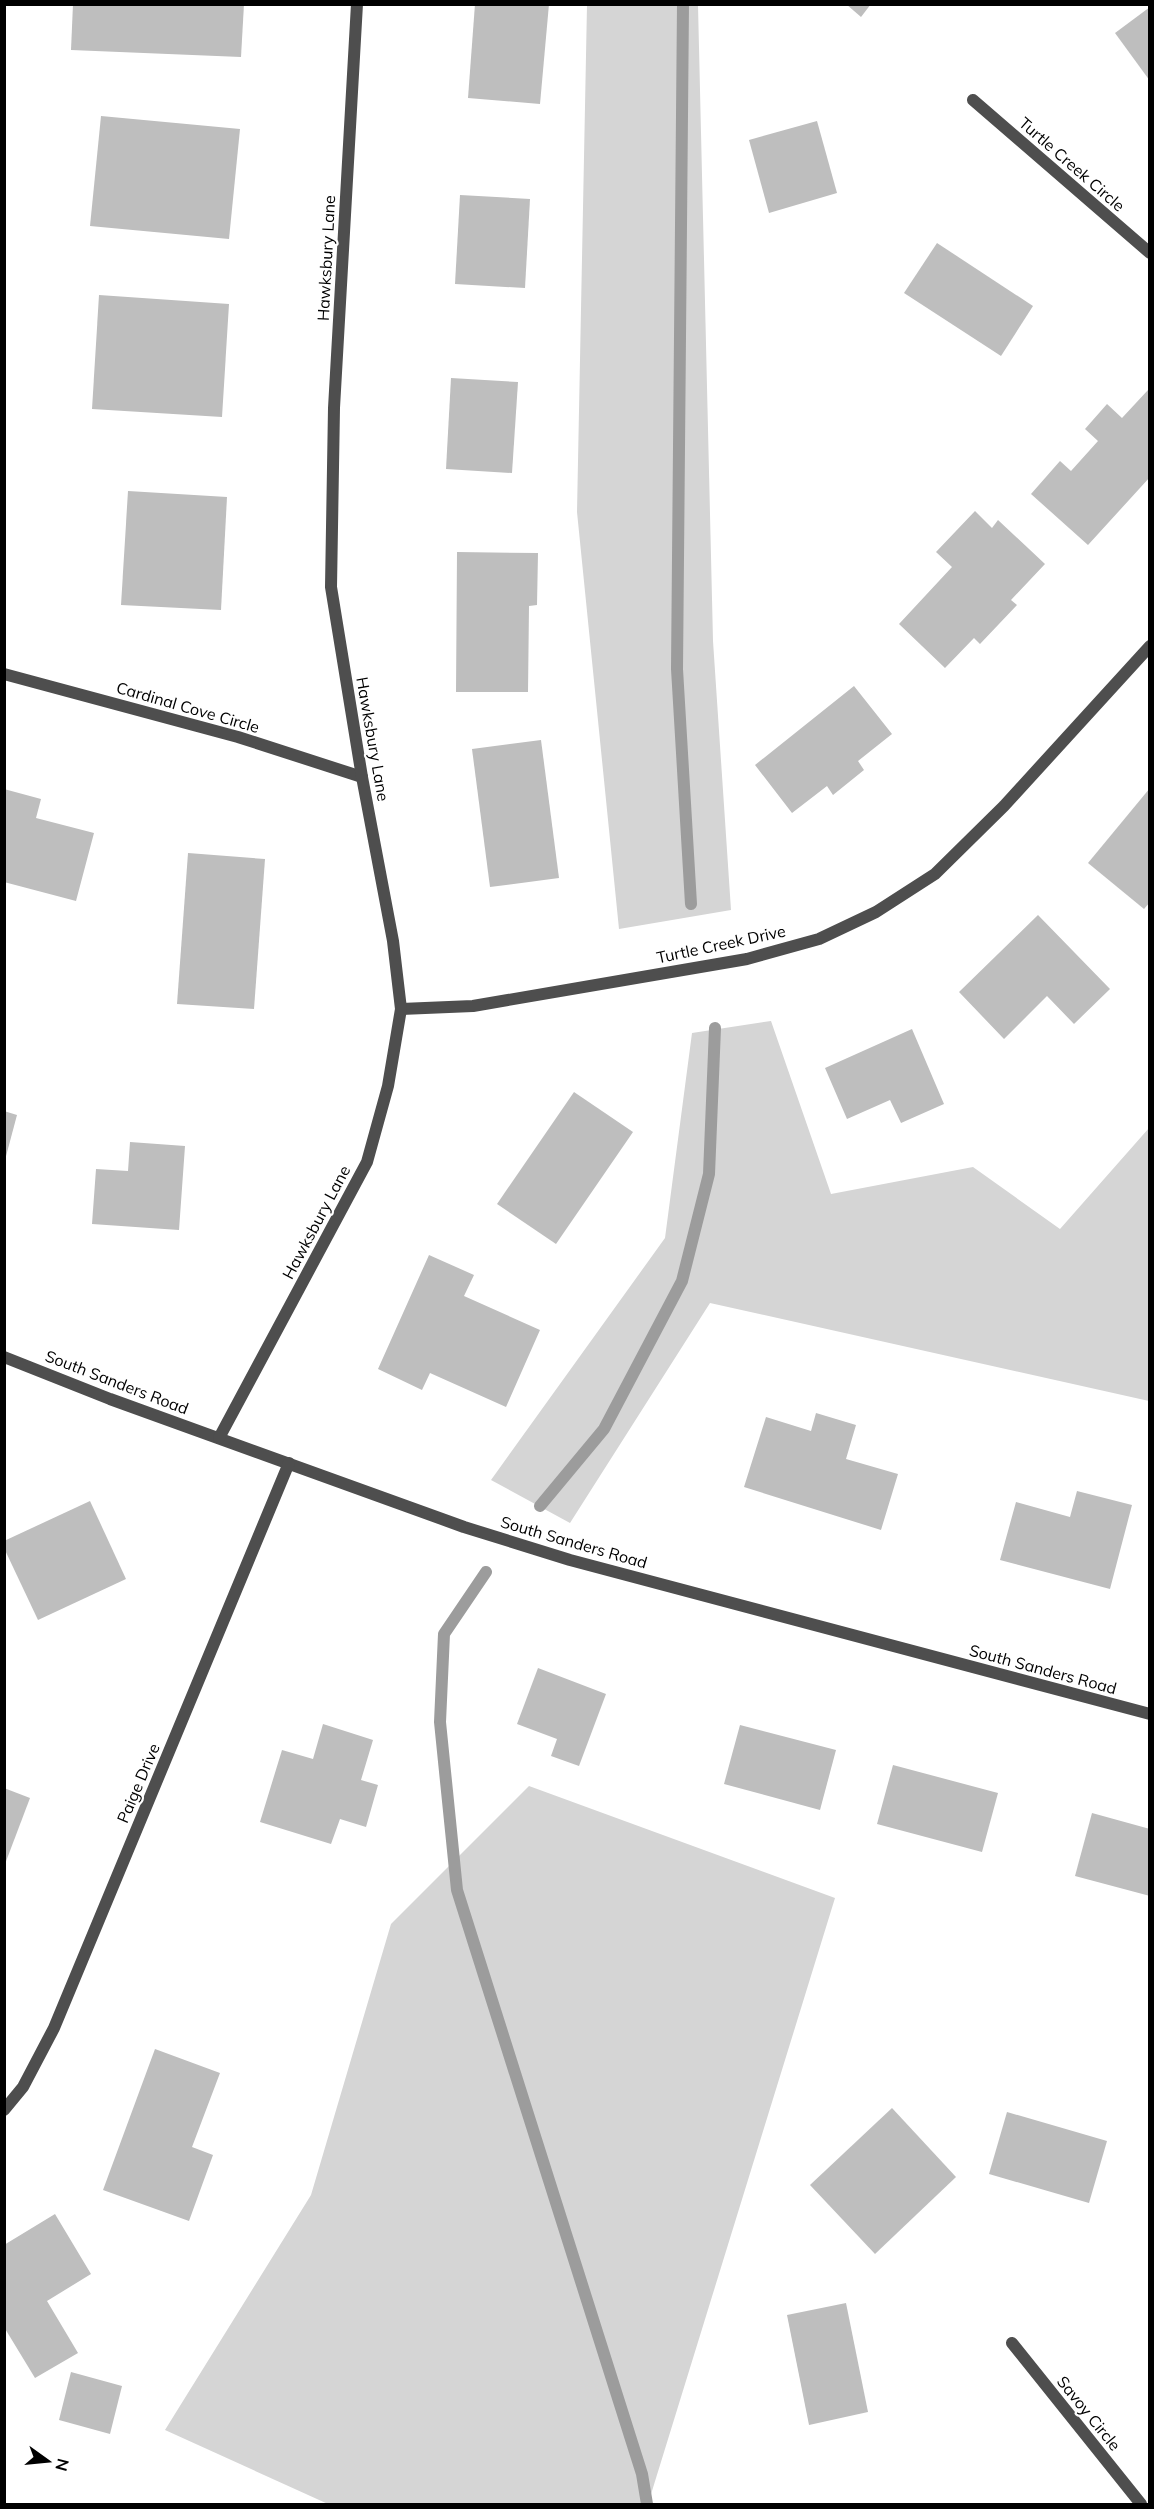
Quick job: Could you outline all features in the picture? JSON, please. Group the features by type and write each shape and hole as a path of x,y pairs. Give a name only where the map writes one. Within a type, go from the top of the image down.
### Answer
{"street":[{"name":"Hawksbury Lane","path":"219,1438 367,1162 388,1086 401,1009 393,942 362,777 331,587 334,408 357,4"},
{"name":"Turtle Creek Circle","path":"973,100 1149,253"},
{"name":"Turtle Creek Drive","path":"401,1009 473,1006 747,958 819,939 876,912 942,867 1004,806 1149,646"},
{"name":"Cardinal Cove Circle","path":"4,674 238,737 362,777"},
{"name":"South Sanders Road","path":"4,1357 110,1400 465,1527 570,1560 1149,1713"},
{"name":"Paige Drive","path":"4,2110 23,2087 54,2028 289,1463"},
{"name":"Savoy Circle","path":"1012,2343 1141,2505"}],"shaded area":[{"path":"587,5 698,5 713,641 731,910 619,929 577,512"},
{"path":"771,1021 831,1194 973,1167 1060,1229 1149,1128 1149,1401 710,1303 570,1523 491,1480 665,1238 692,1033"},
{"path":"529,1786 835,1898 648,2504 328,2504 165,2430 311,2195 391,1924"}],"building":[{"path":"73,4 244,4 241,57 71,50"},
{"path":"475,4 549,4 540,104 468,98"},
{"path":"846,4 871,4 861,17"},
{"path":"1150,7 1150,81 1115,33"},
{"path":"101,116 240,129 229,239 90,226"},
{"path":"817,121 837,193 769,213 749,140"},
{"path":"460,195 530,199 525,288 455,284"},
{"path":"937,243 1033,306 1001,356 904,293"},
{"path":"99,295 229,304 222,417 92,409"},
{"path":"451,378 518,382 512,473 446,469"},
{"path":"1148,390 1150,477 1088,545 1031,494 1060,461 1071,471 1098,441 1085,429 1107,404 1122,418"},
{"path":"128,491 227,497 221,610 121,605"},
{"path":"975,511 992,528 998,520 1045,564 1011,600 1017,605 980,644 974,638 945,668 899,624 952,567 936,552"},
{"path":"457,552 538,553 537,605 529,606 528,692 456,692"},
{"path":"854,686 892,734 858,761 864,770 833,795 827,786 792,813 755,765"},
{"path":"541,740 559,878 490,887 472,749"},
{"path":"1150,788 1150,902 1144,909 1088,863"},
{"path":"4,789 41,799 36,818 94,833 76,901 4,882"},
{"path":"188,853 265,859 254,1009 177,1004"},
{"path":"1038,915 1110,989 1074,1024 1047,996 1004,1039 959,992"},
{"path":"912,1029 944,1104 901,1123 890,1100 847,1119 825,1068"},
{"path":"574,1092 633,1132 556,1244 497,1204"},
{"path":"4,1111 17,1115 5,1160 4,1160"},
{"path":"130,1142 185,1146 179,1230 92,1224 96,1169 128,1171"},
{"path":"429,1255 474,1275 464,1296 540,1330 506,1407 430,1373 422,1390 378,1369"},
{"path":"816,1413 856,1425 846,1459 898,1474 881,1530 744,1487 766,1417 811,1431"},
{"path":"1077,1491 1132,1505 1110,1589 1000,1560 1016,1502 1070,1517"},
{"path":"90,1501 126,1579 38,1620 4,1548 4,1541"},
{"path":"538,1668 606,1694 579,1766 551,1756 557,1739 517,1724"},
{"path":"323,1724 373,1740 361,1780 378,1785 366,1827 340,1819 331,1844 260,1822 282,1750 313,1759"},
{"path":"740,1725 836,1750 820,1810 724,1784"},
{"path":"893,1765 998,1793 982,1852 877,1824"},
{"path":"4,1788 30,1798 5,1864 4,1864"},
{"path":"1092,1813 1150,1829 1150,1896 1075,1876"},
{"path":"155,2049 220,2073 192,2147 213,2155 189,2221 103,2190"},
{"path":"892,2108 956,2177 875,2254 810,2185"},
{"path":"1007,2112 1107,2141 1089,2203 989,2174"},
{"path":"55,2214 91,2274 47,2301 78,2353 35,2378 4,2327 4,2245"},
{"path":"846,2303 868,2412 809,2425 787,2315"},
{"path":"71,2372 122,2386 110,2434 59,2420"}],"waterway":[{"path":"683,4 677,669 691,904"},
{"path":"540,1506 604,1429 682,1281 709,1174 715,1028"},
{"path":"486,1572 444,1634 440,1722 457,1890 642,2474 647,2504"}]}
